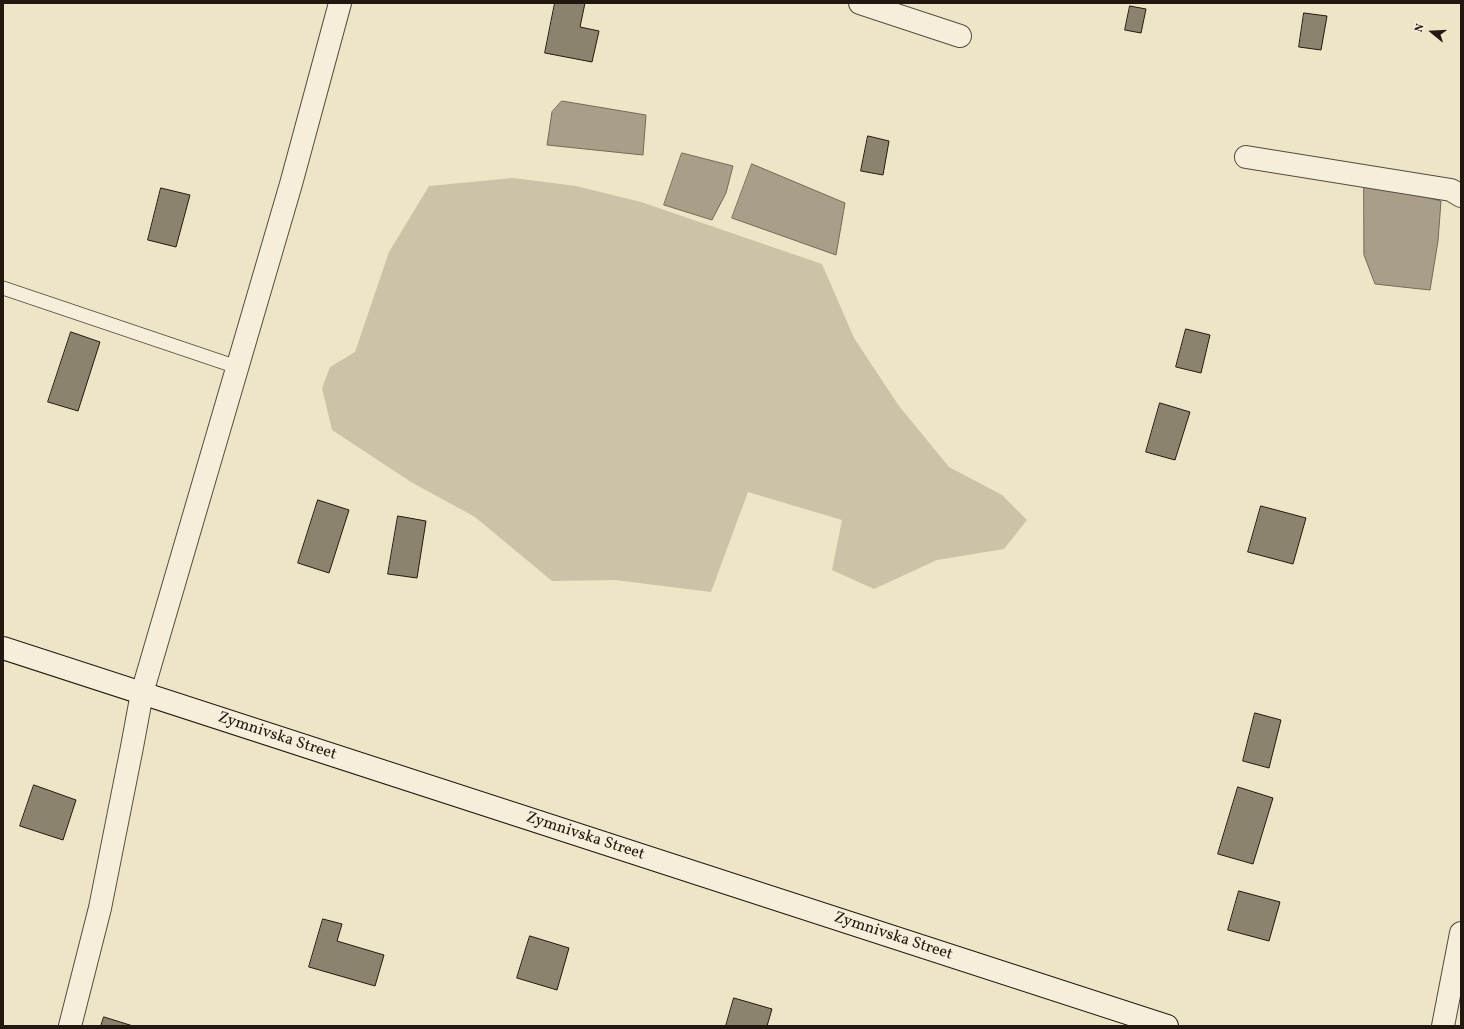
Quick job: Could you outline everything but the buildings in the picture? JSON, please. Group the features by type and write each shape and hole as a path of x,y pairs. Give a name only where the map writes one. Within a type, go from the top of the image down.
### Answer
{"street":[{"path":"70,1026 100,908 142,693 291,184 340,3"},
{"path":"860,3 960,36"},
{"path":"1246,157 1451,190 1461,196"},
{"name":"Zymnivska Street","path":"3,648 1167,1026"},
{"path":"1443,1026 1461,934"}],"lane":[{"path":"3,288 237,368"}],"shaded area":[{"path":"562,101 646,115 643,155 547,145 552,112"},
{"path":"682,153 733,166 726,193 712,220 664,205"},
{"path":"752,164 845,203 836,255 732,218"},
{"path":"513,178 576,186 641,202 822,264 854,338 899,406 949,467 1002,495 1027,520 1004,549 937,560 874,589 832,570 842,520 748,492 711,592 615,580 552,581 475,517 411,482 332,430 322,388 330,367 355,352 389,252 429,186"},
{"path":"1364,182 1441,201 1438,241 1430,290 1375,284 1364,255"}]}
